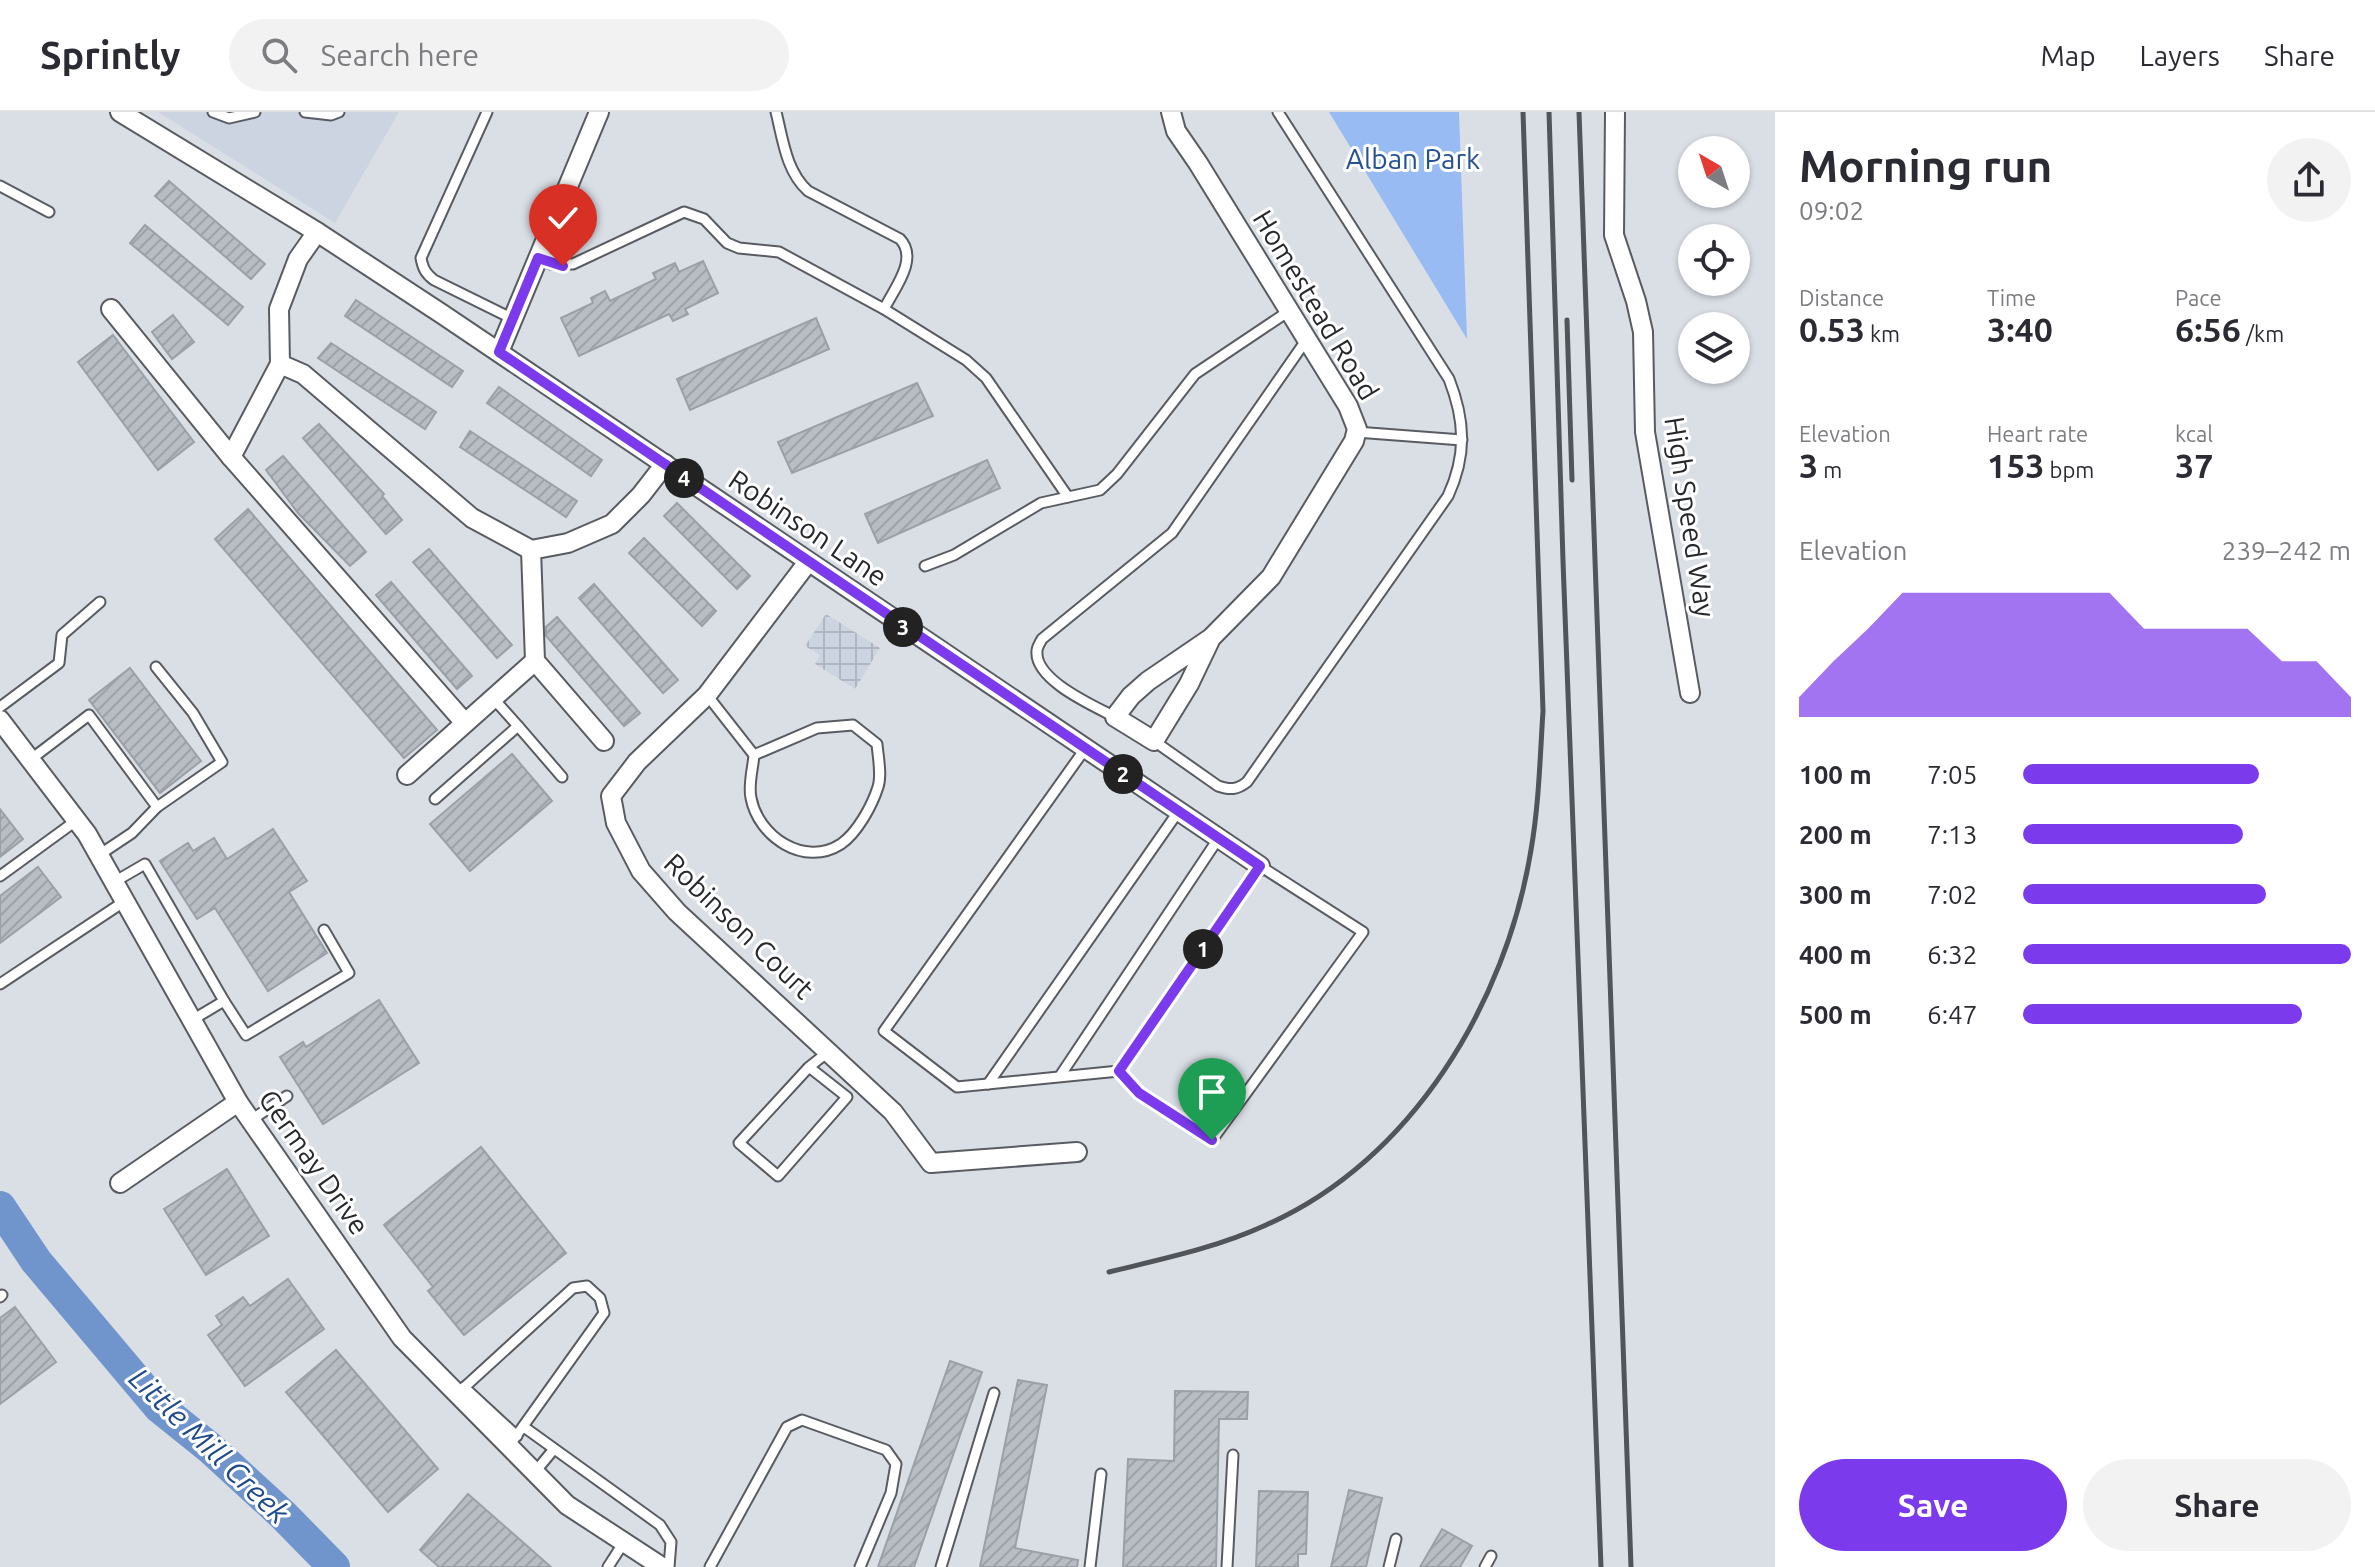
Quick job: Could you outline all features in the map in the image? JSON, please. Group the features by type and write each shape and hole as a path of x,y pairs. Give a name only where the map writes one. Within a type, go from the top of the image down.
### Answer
{"street":[{"name":"Robinson Lane","path":"120,112 317,232 499,352 1260,866"},
{"path":"499,352 599,112"},
{"name":"Homestead Road","path":"1115,717 1148,681 1211,638 1271,577 1354,441 1356,432 1348,406 1176,131 1171,112"},
{"name":"High Speed Way","path":"1615,112 1614,235 1643,332 1645,432 1690,693"},
{"path":"231,457 280,364 279,309 298,259 317,232"},
{"path":"111,309 231,457 465,723"},
{"path":"280,364 303,374 472,518 531,550 568,543 612,524 641,495 665,464"},
{"path":"531,550 535,661 604,741"},
{"name":"Robinson Court","path":"808,562 707,695 637,762 611,796 616,823 641,871 677,912 893,1112 931,1163 1077,1152"},
{"name":"Homestead Road","path":"1154,741 1189,684 1211,638"},
{"path":"407,775 535,661"},
{"path":"1115,717 1154,741"},
{"name":"Germay Drive","path":"0,720 77,820 238,1102 402,1338 513,1441 535,1472 567,1505 662,1567"},
{"path":"120,1183 238,1102"}],"lane":[{"path":"213,112 229,118 255,112"},
{"path":"305,112 331,115 339,112"},
{"path":"487,112 421,258 422,266 434,280 513,319"},
{"path":"776,112 792,172 798,182 808,191 900,239 907,246 908,257 903,272 884,309"},
{"path":"1154,741 1218,786 1239,788 1247,782 1448,496 1458,473 1462,440 1460,416 1449,379 1278,112"},
{"path":"0,186 49,212"},
{"path":"538,258 551,264 573,264 684,212 704,219 727,243 739,248 779,252 884,309 966,360 986,378 1068,497"},
{"path":"925,566 954,555 1041,503 1100,490 1117,474 1195,374 1289,311"},
{"path":"1115,717 1079,699 1054,681 1039,664 1036,652 1042,639 1172,533 1307,339"},
{"path":"1356,432 1462,440"},
{"path":"0,707 59,663 62,635 100,602"},
{"path":"99,855 132,833 157,807 222,762 193,713 156,667"},
{"path":"707,695 754,755 750,796 758,818 774,838 796,850 815,852 840,844 862,821 879,785 877,744 853,725 817,728 754,755"},
{"path":"493,698 562,777"},
{"path":"30,760 89,715 157,807"},
{"path":"435,799 518,726"},
{"path":"1085,749 884,1031 957,1087 1119,1071"},
{"path":"988,1084 1178,812"},
{"path":"0,876 77,820"},
{"path":"1060,1076 1218,839"},
{"path":"114,882 145,864 246,1035 349,973 324,930"},
{"path":"1260,866 1363,932 1212,1140 1139,1093 1119,1071 1260,866"},
{"path":"0,984 125,901"},
{"path":"192,1020 224,1001"},
{"path":"809,1067 847,1097 778,1176 739,1143 809,1067 829,1051"},
{"path":"251,1120 287,1096"},
{"path":"460,1391 573,1288 587,1286 600,1298 604,1313 513,1441"},
{"path":"941,1567 994,1393"},
{"path":"710,1567 787,1427 802,1420 886,1450 896,1464 891,1493 860,1567"},
{"path":"524,1427 660,1525 671,1542 669,1567"},
{"path":"535,1472 554,1449"},
{"path":"1227,1567 1233,1455"},
{"path":"1090,1567 1101,1474"},
{"path":"1389,1567 1396,1539"},
{"path":"608,1567 624,1542"},
{"path":"1485,1567 1491,1556"}],"shaded area":[{"path":"158,112 399,112 335,223"},
{"path":"826,614 880,648 855,689 815,664 820,655 805,646"}],"green space":[{"name":"Alban Park","path":"1329,112 1459,112 1467,339"}],"building":[{"path":"169,181 265,264 251,279 155,196"},
{"path":"145,225 243,307 228,325 130,243"},
{"path":"703,261 718,293 685,309 688,314 673,321 669,314 579,356 561,318 593,303 591,298 605,291 610,301 656,279 653,273 675,263 679,272"},
{"path":"356,300 463,371 452,387 345,316"},
{"path":"173,315 194,342 172,359 152,332"},
{"path":"816,318 829,349 690,410 677,379"},
{"path":"113,335 194,442 158,470 78,362"},
{"path":"331,343 436,412 425,429 318,358"},
{"path":"917,383 933,416 792,473 778,442"},
{"path":"499,387 602,460 591,476 487,403"},
{"path":"319,424 384,494 382,496 402,520 386,534 303,438"},
{"path":"470,431 577,501 566,517 460,447"},
{"path":"283,456 366,552 350,566 298,513 266,470"},
{"path":"987,460 1000,488 878,543 865,514"},
{"path":"677,503 750,576 737,589 664,516"},
{"path":"248,509 437,730 404,758 215,539"},
{"path":"644,538 716,611 702,626 629,553"},
{"path":"429,549 512,645 497,658 413,562"},
{"path":"391,582 472,676 457,689 376,595"},
{"path":"594,584 678,680 663,693 579,598"},
{"path":"557,617 640,713 624,726 546,636 546,627"},
{"path":"130,668 201,761 160,793 89,700"},
{"path":"512,754 552,801 470,871 430,824"},
{"path":"0,809 23,839 0,857"},
{"path":"273,829 307,881 289,892 327,953 268,991 215,908 197,919 160,861 188,843 193,851 214,838 227,859"},
{"path":"38,867 61,897 0,943 0,896"},
{"path":"379,1000 419,1063 323,1124 280,1057 303,1042 306,1047"},
{"path":"481,1147 566,1253 464,1335 428,1291 433,1287 384,1225"},
{"path":"227,1169 269,1236 206,1275 164,1209"},
{"path":"288,1279 324,1329 245,1386 208,1335 222,1325 216,1316 243,1297 250,1306"},
{"path":"15,1307 56,1362 0,1404 0,1318"},
{"path":"336,1350 438,1469 388,1512 286,1392"},
{"path":"950,1361 982,1372 914,1567 878,1567"},
{"path":"1018,1380 1047,1385 1015,1548 1078,1560 1077,1567 980,1567"},
{"path":"1175,1391 1248,1392 1247,1419 1219,1419 1216,1567 1123,1567 1128,1459 1174,1461"},
{"path":"1349,1490 1382,1498 1366,1567 1331,1567"},
{"path":"1259,1491 1308,1492 1306,1554 1298,1554 1298,1567 1256,1567"},
{"path":"468,1494 551,1567 439,1567 420,1550"},
{"path":"1442,1529 1472,1546 1460,1567 1420,1567"}],"waterway":[{"name":"Little Mill Creek","path":"0,1207 36,1261 159,1407 210,1448 334,1567"}],"railway":[{"path":"1109,1272 1208,1247 1266,1225 1318,1197 1365,1161 1407,1119 1444,1071 1475,1019 1500,964 1518,907 1531,850 1538,798 1543,711 1523,112"},
{"path":"1549,112 1601,1567"},
{"path":"1579,112 1631,1567"},
{"path":"1567,320 1572,480"}],"route":[{"path":"563,266 538,258 499,352 1260,866 1119,1071 1139,1093 1212,1140"}]}
